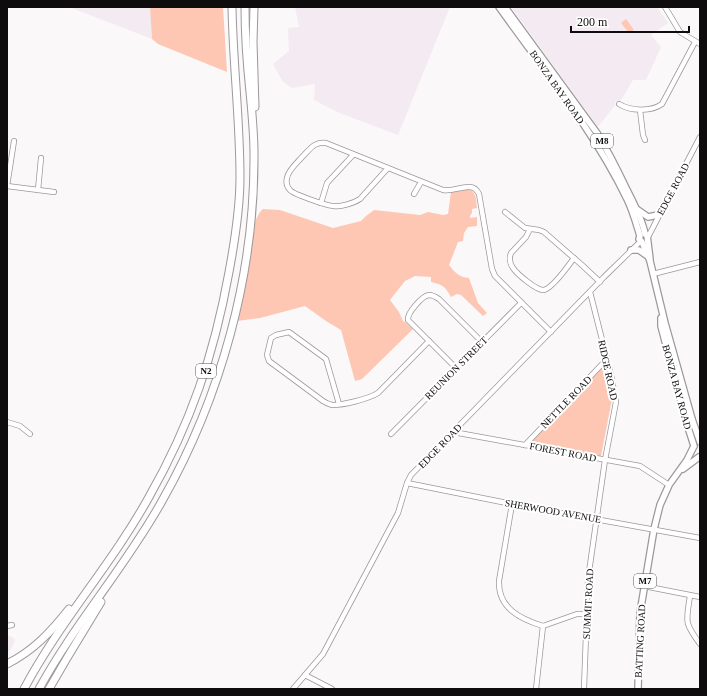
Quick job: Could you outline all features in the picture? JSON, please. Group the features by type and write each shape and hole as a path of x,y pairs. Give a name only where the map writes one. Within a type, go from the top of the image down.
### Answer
{"highway":[{"name":"N2","path":"24,689 65,622 138,517 170,458 192,410 204,377 215,340 238,217 240,179 239,132 232,7"},
{"name":"N2","path":"39,689 68,642 126,558 162,502 183,462 205,412 220,370 247,256 254,182 253,125 245,7"},
{"path":"253,125 256,106 253,42 254,7"},
{"path":"7,664 32,649 57,624 124,533 138,517"},
{"path":"49,689 66,658 116,579 126,558"}],"main road":[{"name":"BONZA BAY ROAD","path":"499,7 599,147 627,199 649,247 649,259 660,304 694,427 700,442"},
{"name":"BONZA BAY ROAD","path":"505,7 597,133 636,206 644,227 644,238"},
{"path":"636,206 648,217 657,217"},
{"path":"631,250 640,250 649,259"},
{"name":"BONZA BAY ROAD","path":"660,304 661,326 694,447 694,453 700,457"},
{"path":"694,447 700,442"},
{"name":"BATTING ROAD","path":"638,689 640,613 654,529 660,505 669,485 687,460 694,447"},
{"name":"BATTING ROAD","path":"674,478 700,457"}],"street":[{"path":"619,104 624,108 640,110 655,108 663,103 698,43 680,32 665,7"},
{"path":"640,110 645,140"},
{"name":"EDGE ROAD","path":"293,689 323,654 398,513 411,475 644,238 700,137"},
{"path":"14,141 7,186 54,192"},
{"path":"388,168 358,201 336,206 321,203 290,191 287,182 289,172 311,147 317,143 326,143 448,192 467,187 476,189 479,194 482,209 492,271 497,279 551,332"},
{"path":"321,203 328,183 353,155"},
{"path":"38,190 41,158"},
{"path":"414,194 421,182"},
{"path":"505,212 522,226 544,232 600,282"},
{"path":"530,229 510,256 514,270 535,287 542,290 548,288 574,258"},
{"path":"653,274 700,262"},
{"name":"RIDGE ROAD","path":"590,292 616,402 596,519"},
{"path":"456,368 407,318 409,312 424,297 430,295 441,301 482,342"},
{"name":"REUNION STREET","path":"392,434 521,303"},
{"path":"339,404 326,359 290,332 270,338 267,355 269,361 326,403 331,405 339,404 369,397 378,392 429,341"},
{"name":"NETTLE ROAD","path":"525,445 606,360"},
{"path":"7,422 20,426 30,434"},
{"name":"FOREST ROAD","path":"453,432 640,466 669,485"},
{"name":"SHERWOOD AVENUE","path":"407,483 512,504 700,538"},
{"path":"512,504 499,581 499,589 503,601 508,608 526,620 543,626 577,614 586,614"},
{"name":"SUMMIT ROAD","path":"584,689 588,579 596,519"},
{"path":"644,586 700,597"},
{"path":"690,596 687,624 700,644"},
{"path":"536,689 543,626"},
{"path":"305,675 332,689"}],"shaded area":[{"path":"69,7 150,7 152,39"},
{"path":"150,7 223,7 227,72 158,44 152,39"},
{"path":"295,7 450,7 398,135 337,112 314,100 315,84 292,88 283,82 273,64 289,51 288,28 299,27"},
{"path":"511,7 657,7 668,23 651,35 661,47 646,80 633,80 621,100 615,102 615,105 598,127"},
{"path":"626,19 634,30 629,33 621,23"},
{"path":"468,189 473,192 476,197 477,208 472,209 470,218 477,217 477,226 468,227 464,233 463,241 458,242 449,265 462,277 469,278 478,303 487,313 483,316 461,295 457,294 451,297 443,286 431,282 431,277 415,276 405,281 390,300 399,312 403,321 413,329 362,379 355,381 341,330 305,306 260,318 237,321 245,285 252,233 258,215 263,209 280,210 333,228 361,221 374,210 420,215 428,212 443,215 448,214 451,192"},
{"path":"603,367 611,388 612,399 601,456 533,444 532,441 534,438"},
{"path":"7,635 14,638 15,641 7,653"}]}
